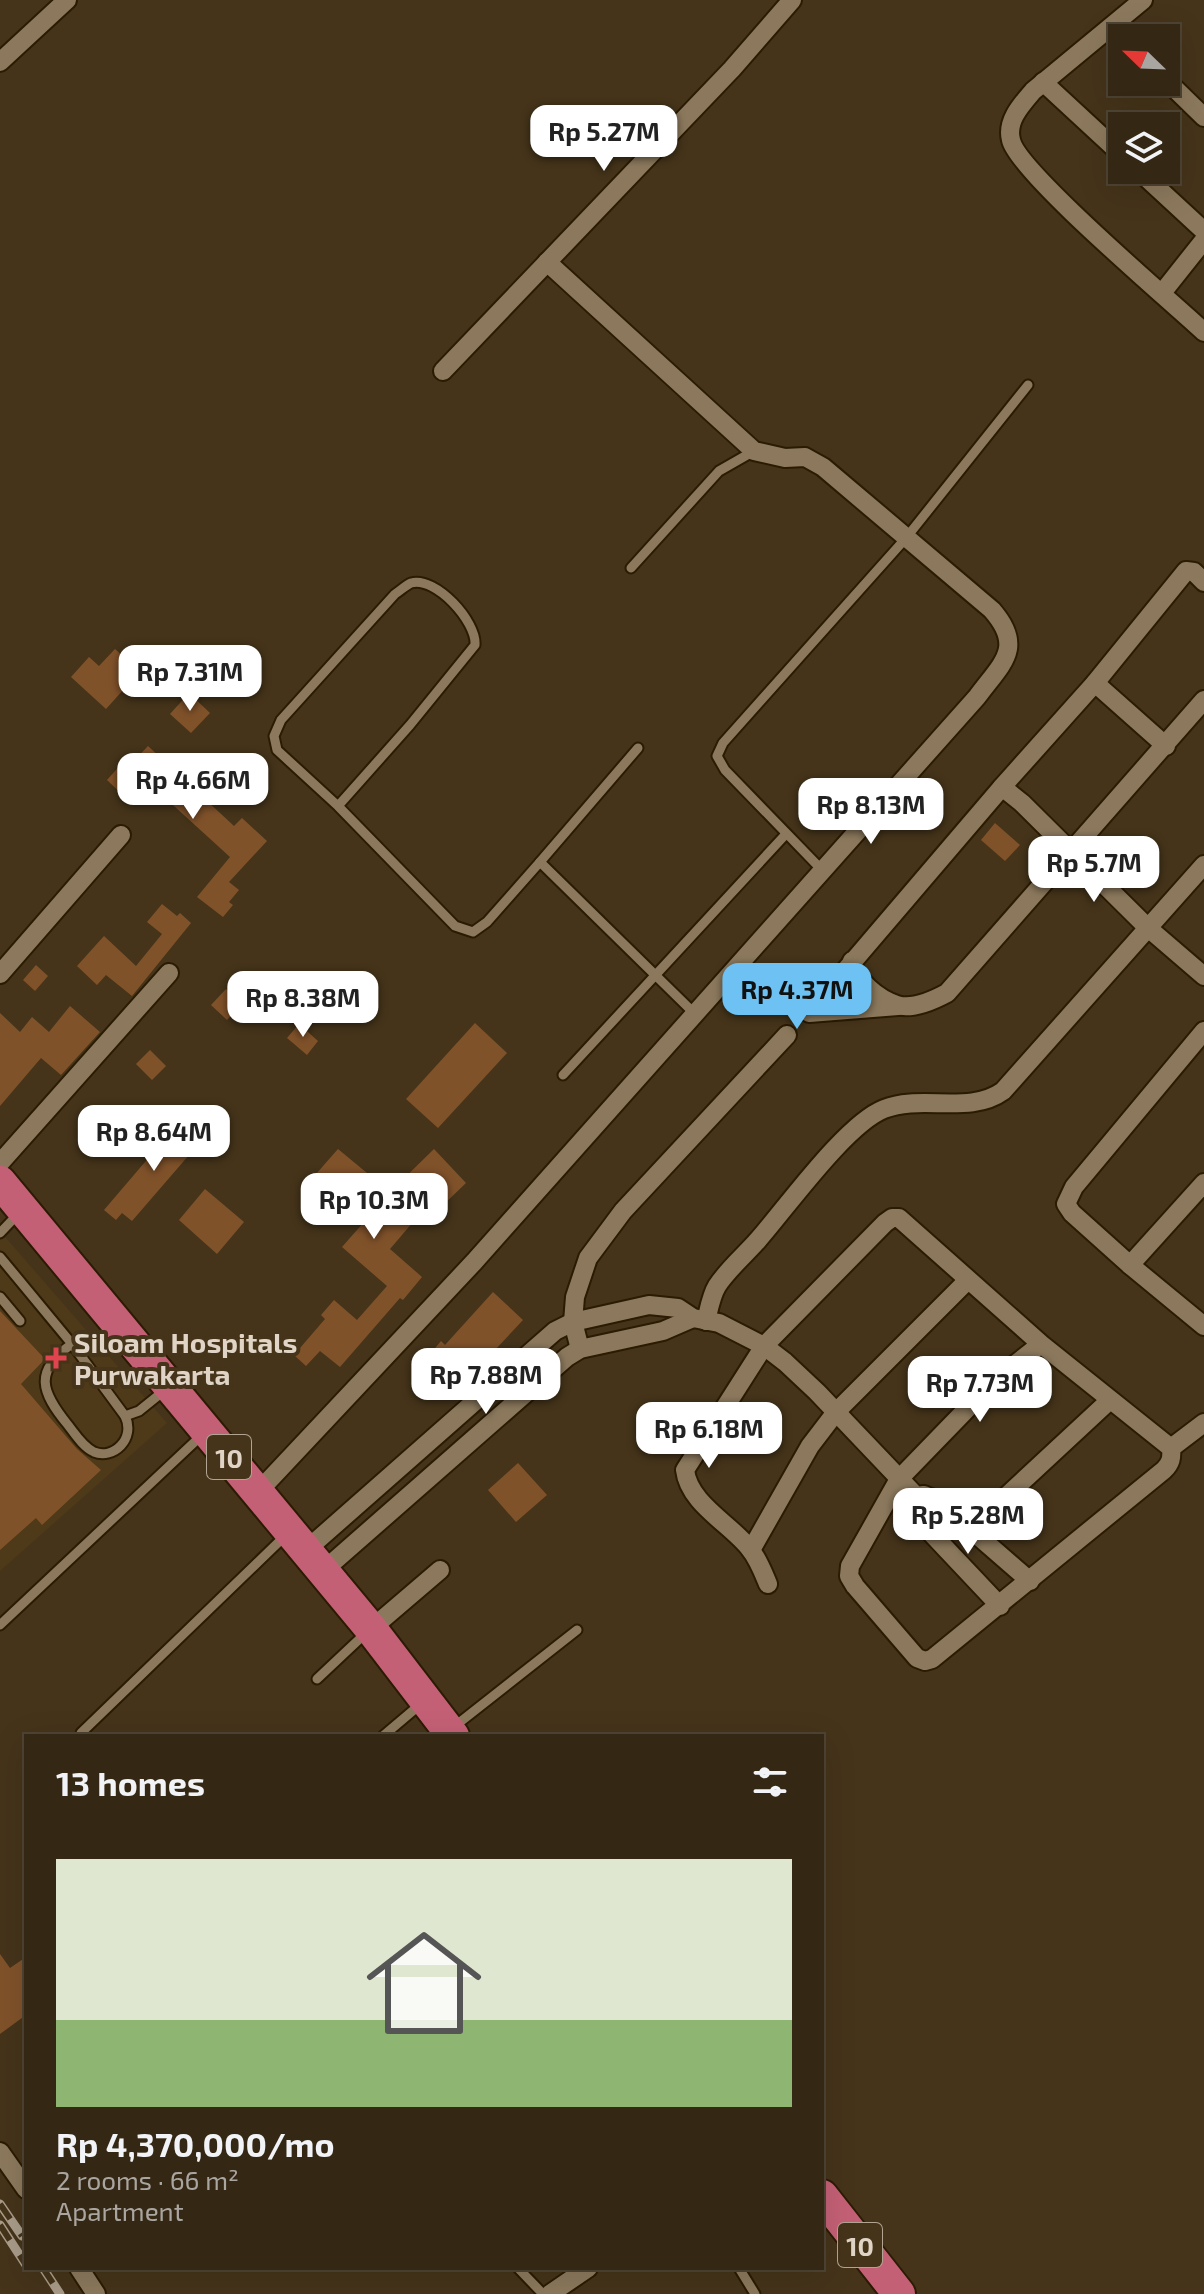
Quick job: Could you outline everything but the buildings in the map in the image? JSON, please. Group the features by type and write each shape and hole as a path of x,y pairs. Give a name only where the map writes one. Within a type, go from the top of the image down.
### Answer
{"highway":[{"name":"10","path":"0,1182 371,1629 451,1734"},
{"name":"10","path":"824,2199 899,2294"}],"street":[{"path":"0,62 67,0"},
{"path":"443,371 732,69 792,0"},
{"path":"1124,24 1143,0"},
{"path":"1108,38 1043,82 1018,108 1010,131 1014,150 1100,238 1204,332"},
{"path":"1043,82 1108,142"},
{"path":"1180,93 1203,115"},
{"path":"1153,184 1204,231"},
{"path":"1162,293 1204,240"},
{"path":"258,1492 474,1262 977,697 1005,659 1010,639 1006,626 992,610 823,467 805,457 785,458 754,451 547,262"},
{"path":"1204,582 1194,572 1186,571 1095,683 809,1013 919,1005 947,993 1204,700"},
{"path":"1095,683 1166,746"},
{"path":"1002,787 1147,927 1204,976"},
{"path":"0,974 121,835"},
{"path":"306,1552 477,1435 580,1349 663,1331 700,1319 719,1284 830,1155 868,1117 887,1108 908,1104 992,1099 1022,1071 1204,865"},
{"path":"852,961 854,972 862,981 898,1006"},
{"path":"0,1163 169,973"},
{"path":"1204,1031 1067,1197 1066,1204 1130,1265 1204,1326"},
{"path":"580,1349 573,1322 580,1277 588,1258 623,1211 787,1035"},
{"path":"1130,1265 1204,1183"},
{"path":"768,1584 751,1550 694,1492 686,1481 685,1470 764,1346 858,1248 892,1218 899,1218 1041,1344 1171,1448"},
{"path":"751,1550 795,1470 836,1412 967,1281"},
{"path":"306,1552 555,1331 573,1322 649,1305 678,1308 700,1319 719,1323 764,1346 785,1362 916,1496 918,1519 1000,1606"},
{"path":"1041,1344 993,1382 899,1479 850,1566 849,1576 855,1586 917,1658 925,1661 932,1659 1000,1606 1164,1470 1170,1464 1171,1448 1204,1423"},
{"path":"970,1530 1110,1400"},
{"path":"460,1414 477,1435"},
{"path":"916,1496 924,1495 938,1501 1030,1581"},
{"path":"371,1629 440,1570"},
{"path":"0,2152 24,2186"},
{"path":"80,2270 96,2294"},
{"path":"550,2294 585,2270"}],"lane":[{"path":"822,870 725,770 717,756 723,743 906,538 1028,385"},
{"path":"631,568 719,471 754,451"},
{"path":"338,806 475,645 476,636 469,621 447,597 427,584 412,583 395,594 281,720 274,736 277,750 338,806 455,926 473,932 487,922 638,748"},
{"path":"563,1075 786,834"},
{"path":"540,862 695,1014"},
{"path":"0,1233 23,1210"},
{"path":"0,1257 72,1344 125,1416 129,1436 121,1445 103,1453 94,1452 83,1444 46,1393 46,1371 56,1355 72,1344"},
{"path":"0,1297 20,1321"},
{"path":"125,1416 139,1411 170,1386"},
{"path":"0,1625 207,1430"},
{"path":"81,1733 306,1552"},
{"path":"317,1679 371,1629"},
{"path":"451,1734 577,1630"},
{"path":"385,1734 424,1701"},
{"path":"520,2270 543,2294"},
{"path":"740,2270 755,2294"}],"shaded area":[{"name":"Siloam Hospitals Purwakarta","path":"0,1231 167,1423 0,1571"}],"railway":[{"path":"0,2204 22,2236"},
{"path":"0,2225 24,2262"},
{"path":"44,2270 60,2294"}],"place":[{"name":"Siloam Hospitals Purwakarta","path":"56,1358"}]}
